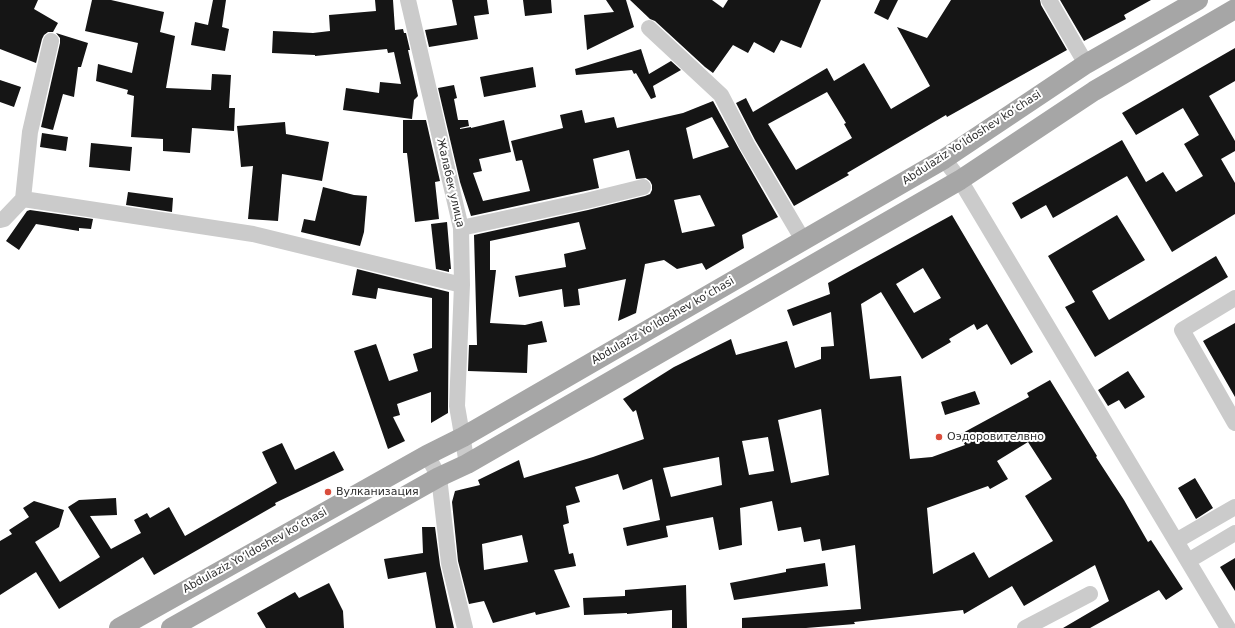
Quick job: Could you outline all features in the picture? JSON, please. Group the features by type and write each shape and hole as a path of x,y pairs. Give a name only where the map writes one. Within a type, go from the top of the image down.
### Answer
{"main road":[{"name":"Abdulaziz Yoʻldoshev koʻchasi","path":"119,628 427,455 463,437 944,158 1086,64 1198,0"},
{"path":"171,628 439,477 467,464 960,180 1094,91 1235,9"}],"street":[{"name":"Жалабек улица","path":"408,0 461,228 462,284 457,406 467,464"},
{"path":"1049,0 1086,64"},
{"path":"649,28 721,95 747,145 803,240"},
{"path":"0,220 4,219 23,199 30,132 51,41"},
{"path":"944,158 960,180 1228,628"},
{"path":"461,228 643,187"},
{"path":"23,199 253,234 462,284"},
{"path":"1235,298 1182,330 1235,423"},
{"path":"427,455 439,477 449,563 465,628"},
{"path":"1176,541 1235,507"},
{"path":"1188,561 1235,533"},
{"path":"1025,628 1090,594"}],"building":[{"path":"0,0 38,0 34,9 58,23 53,32 48,32 44,35 36,63 0,49"},
{"path":"92,0 111,0 164,12 160,32 175,36 166,88 211,90 212,74 231,75 229,108 235,108 234,131 192,128 190,153 163,151 163,139 131,137 134,96 127,94 128,90 96,81 98,64 132,73 138,43 85,31"},
{"path":"213,0 226,0 222,27 229,29 225,51 191,45 195,22 208,25"},
{"path":"375,0 393,0 395,30 403,29 404,33 406,33 410,50 408,50 418,96 414,100 412,119 343,110 346,88 379,93 380,82 401,84 394,52 388,53 387,49 315,56 272,53 273,31 313,33 330,31 329,15 376,11"},
{"path":"452,0 487,0 489,14 474,16 478,39 429,47 425,30 457,25"},
{"path":"523,0 551,0 552,13 525,16"},
{"path":"606,0 626,0 634,27 587,50 584,15 614,12"},
{"path":"630,0 712,0 723,8 728,0 821,0 801,48 781,40 774,53 754,42 748,53 733,45 713,73"},
{"path":"880,0 898,0 888,20 874,13"},
{"path":"951,0 1040,0 1041,5 1067,50 947,117 946,115 847,173 849,175 794,206 755,140 736,103 746,98 753,112 827,68 834,81 864,63 891,109 930,86 897,27 927,38","holes":["827,92 846,123 844,124 852,138 796,170 768,124"]},
{"path":"1060,0 1151,0 1124,15 1126,19 1084,41"},
{"path":"56,33 88,43 81,67 78,67 74,97 63,94 53,130 41,127 60,43 60,38"},
{"path":"1235,48 1235,81 1209,96 1235,141 1235,151 1221,159 1235,183 1235,214 1172,252 1127,176 1053,218 1046,205 1021,219 1012,203 1122,140 1146,182 1163,172 1176,192 1203,176 1184,144 1199,135 1183,108 1136,135 1122,113"},
{"path":"641,49 649,74 671,61 681,70 653,86 656,97 651,99 636,73 634,74 632,70 576,75 575,69"},
{"path":"533,67 536,87 484,97 480,77"},
{"path":"0,80 21,87 14,107 0,102"},
{"path":"454,85 457,98 454,99 458,120 468,120 469,126 460,129 471,128 504,120 511,152 479,159 482,171 473,173 483,201 530,191 522,160 516,161 511,141 563,128 560,115 582,110 585,123 614,117 617,128 683,113 713,101 778,217 742,235 744,248 706,270 702,263 677,269 664,260 645,264 636,313 618,321 626,279 578,289 580,305 564,307 562,289 519,297 515,276 566,267 564,254 586,249 579,222 490,241 490,270 496,270 490,323 525,325 542,321 547,342 528,345 527,373 468,371 469,345 477,345 474,235 645,196 650,194 652,185 646,178 636,179 629,150 593,159 599,188 471,216 460,182 438,88","holes":["712,117 729,147 693,159 686,128","700,195 715,226 682,233 674,200"]},
{"path":"403,120 426,120 440,181 435,182 439,219 415,222 407,153 403,153"},
{"path":"285,122 286,134 329,142 322,181 282,174 278,221 248,219 253,166 241,167 237,126"},
{"path":"42,133 68,137 66,151 40,147"},
{"path":"91,143 132,147 130,171 89,167"},
{"path":"323,187 354,195 367,196 364,232 360,246 301,232 304,219 315,221"},
{"path":"128,192 173,198 172,212 126,205"},
{"path":"30,210 93,219 91,229 79,228 79,231 36,224 19,250 6,241 27,211"},
{"path":"952,215 1033,352 1011,365 987,324 977,330 974,324 949,339 951,342 922,359 881,292 861,304 870,379 901,376 910,459 932,457 965,445 959,435 1029,397 1027,393 1050,380 1097,456 1096,457 1124,500 1148,542 1151,540 1183,589 1166,600 1159,590 1090,628 1063,628 1109,601 1095,565 1024,606 1012,586 964,614 963,610 854,622 855,624 806,628 742,628 742,618 861,609 855,545 822,551 820,539 804,542 801,527 778,531 772,501 740,508 742,545 719,550 713,517 666,526 668,537 627,546 623,528 660,520 652,479 623,490 618,474 575,487 580,502 566,506 569,523 563,525 569,554 573,553 576,566 554,570 570,607 536,615 535,612 493,623 484,601 469,604 458,561 452,502 455,491 480,485 478,480 519,460 524,478 593,457 644,439 636,410 633,412 623,399 674,367 731,339 736,355 787,341 795,368 821,359 821,347 834,346 831,312 793,326 787,310 830,294 828,283","holes":["923,268 941,298 914,313 896,284","821,409 829,475 791,483 778,420","768,437 774,471 749,475 742,441","1028,442 1052,479 1025,496 1053,541 989,578 974,552 933,574 927,508 988,486 990,489 1008,479 997,461","719,457 722,485 671,497 663,468","522,535 528,562 484,570 482,544"]},
{"path":"1117,215 1145,260 1092,291 1109,320 1216,256 1228,277 1095,357 1065,307 1075,302 1048,256"},
{"path":"447,222 451,269 449,269 449,272 436,269 431,224"},
{"path":"357,269 449,292 448,413 431,423 431,392 397,404 400,415 393,417 405,441 388,449 354,351 376,344 389,381 418,371 413,354 432,348 432,298 378,288 376,299 352,295"},
{"path":"1235,323 1235,397 1203,341"},
{"path":"1128,371 1145,397 1125,409 1119,400 1108,406 1098,390"},
{"path":"975,391 980,404 945,415 941,402"},
{"path":"282,443 295,470 334,451 344,470 275,503 276,505 154,575 143,557 59,609 36,572 0,595 0,541 12,534 9,530 29,517 23,508 34,501 64,510 59,527 35,542 60,582 100,557 68,507 79,500 116,498 117,515 90,516 111,549 141,533 134,520 147,513 150,518 169,507 185,536 277,483 262,452"},
{"path":"1195,478 1213,508 1196,519 1178,488"},
{"path":"422,527 435,527 440,565 454,628 436,628 426,572 388,579 384,559 423,553"},
{"path":"1235,558 1235,591 1220,567"},
{"path":"825,563 828,586 734,600 730,583 786,572 786,569"},
{"path":"329,583 343,611 344,628 266,628 257,613 295,592 299,598"},
{"path":"686,585 687,628 672,628 672,610 627,614 584,615 583,598 625,596 625,590"}],"place":[{"name":"Оэдоровителвно","path":"939,437"},
{"name":"Вулканизация","path":"328,492"}]}
